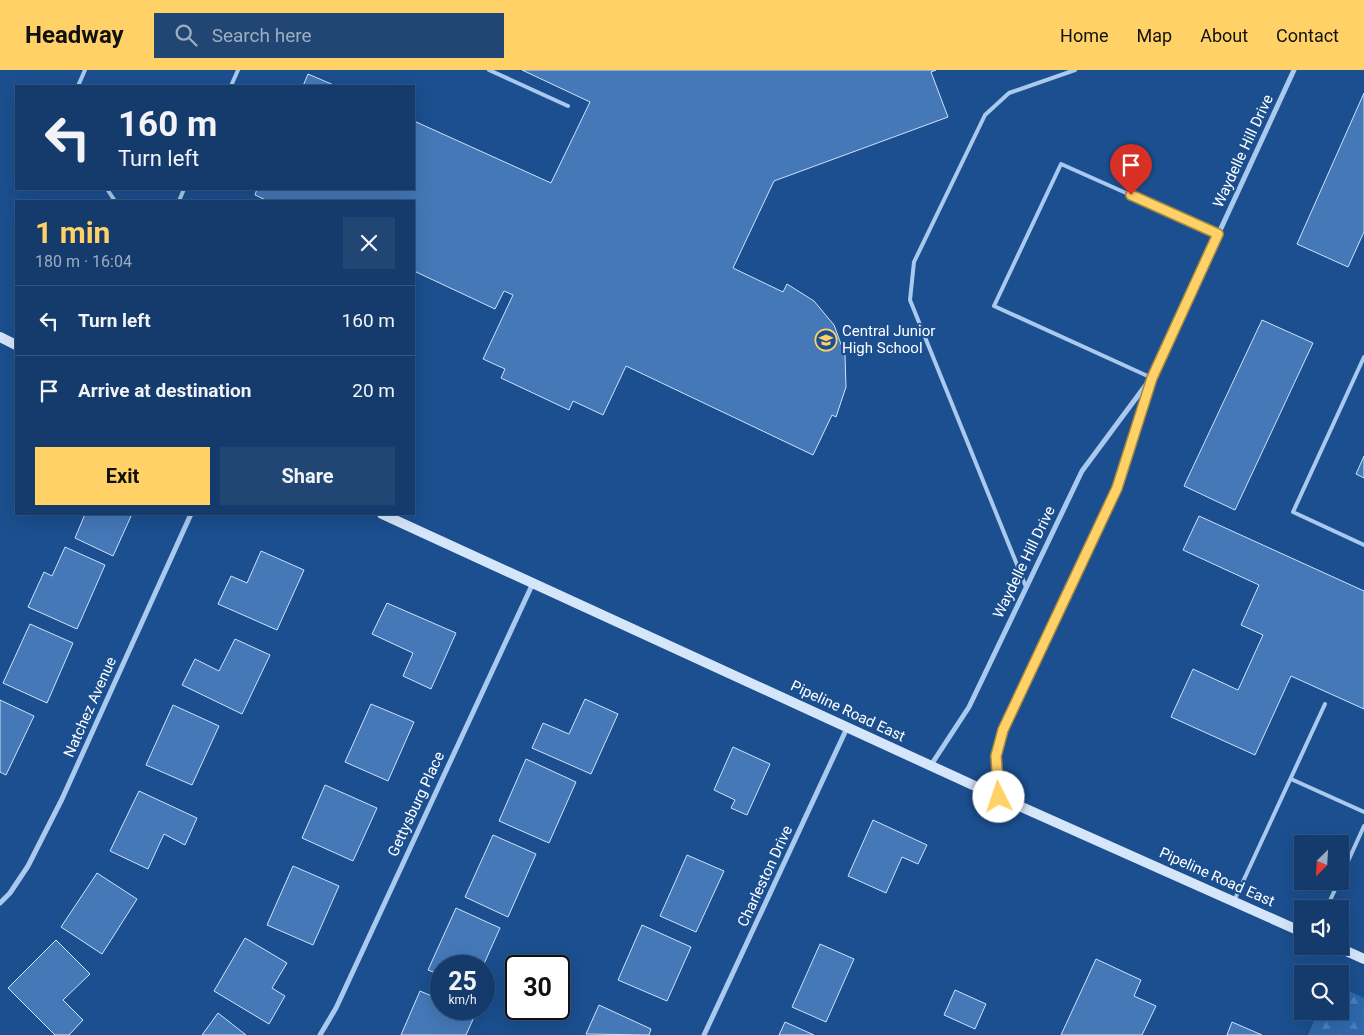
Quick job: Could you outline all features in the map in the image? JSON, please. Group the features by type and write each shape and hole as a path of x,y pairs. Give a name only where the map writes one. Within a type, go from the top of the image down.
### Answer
{"main road":[{"path":"0,337 15,344"},
{"name":"Pipeline Road East","path":"384,515 999,797 1294,928"},
{"path":"1349,952 1364,959"}],"street":[{"name":"Waydelle Hill Drive","path":"999,797 996,756 1003,730 1117,488 1152,378 1294,70"},
{"name":"Waydelle Hill Drive","path":"931,765 969,707 1082,471 1152,378"},
{"name":"Natchez Avenue","path":"0,903 10,893 28,866 62,799 191,515"},
{"name":"Gettysburg Place","path":"320,1035 336,1008 533,583"},
{"name":"Charleston Drive","path":"704,1035 848,727"}],"lane":[{"path":"78,85 85,70"},
{"path":"231,85 238,70"},
{"path":"490,70 568,106"},
{"path":"1026,587 910,300 914,262 985,115 1009,93 1075,70"},
{"path":"1152,378 994,306 1061,164 1218,234"},
{"path":"1364,357 1293,512 1364,545"},
{"path":"1234,901 1324,704"},
{"path":"1291,779 1364,812"},
{"path":"1349,858 1364,826"}],"green space":[{"path":"1349,991 1364,998 1364,1035 1308,1035 1314,1020 1349,1020"}],"building":[{"path":"522,70 936,70 931,72 948,117 774,181 733,268 783,292 787,284 814,301 834,325 845,355 846,387 836,417 832,415 813,455 626,366 603,415 573,401 569,410 501,378 505,369 483,359 513,295 504,291 495,309 415,271 415,200 266,200 255,195 257,190 415,190 415,121 551,183 590,102"},
{"path":"308,74 334,85 303,85"},
{"path":"1364,93 1364,232 1348,267 1297,244"},
{"path":"1262,320 1313,343 1235,510 1184,486"},
{"path":"1364,456 1364,478 1356,474"},
{"path":"85,515 132,515 113,556 75,538"},
{"path":"1199,516 1364,591 1364,709 1291,676 1255,755 1171,717 1193,669 1238,690 1263,635 1241,625 1259,585 1183,550"},
{"path":"65,547 105,565 77,629 28,607 44,572 52,576"},
{"path":"261,551 304,570 277,630 218,604 231,576 247,583"},
{"path":"387,603 456,633 431,689 403,676 413,653 372,634"},
{"path":"30,624 73,643 47,703 3,683"},
{"path":"235,639 270,655 242,714 182,685 195,659 219,671"},
{"path":"585,699 618,714 591,774 532,748 543,723 569,734"},
{"path":"0,700 34,716 6,775 0,772"},
{"path":"371,704 414,722 388,781 345,762"},
{"path":"173,705 219,726 192,785 146,765"},
{"path":"733,747 770,764 747,815 731,808 735,800 714,790"},
{"path":"526,759 576,782 549,843 499,821"},
{"path":"325,785 377,808 353,861 302,838"},
{"path":"139,791 197,818 185,845 164,834 148,869 110,851"},
{"path":"873,820 927,845 918,864 902,857 886,893 848,876"},
{"path":"493,835 536,854 508,917 465,897"},
{"path":"687,855 724,871 696,932 660,916"},
{"path":"293,866 339,886 313,945 267,925"},
{"path":"97,873 137,899 102,954 61,927"},
{"path":"456,908 500,928 488,955 435,955"},
{"path":"642,925 691,947 667,1001 618,980"},
{"path":"245,938 287,963 272,988 285,996 269,1024 214,991"},
{"path":"56,940 90,974 63,1000 83,1020 69,1035 55,1035 8,988"},
{"path":"820,944 854,959 826,1022 792,1007"},
{"path":"1096,959 1141,980 1134,996 1156,1006 1142,1035 1061,1035"},
{"path":"955,990 986,1004 975,1029 944,1015"},
{"path":"420,991 430,995 430,1020 473,1020 466,1035 401,1035"},
{"path":"599,1005 651,1029 649,1035 586,1034"},
{"path":"218,1013 246,1035 202,1035"},
{"path":"785,1022 814,1035 779,1035"},
{"path":"1232,1022 1262,1035 1227,1035"}],"place":[{"name":"Central Junior High School","path":"826,340"}],"route":[{"path":"999,797 996,756 1003,730 1117,488 1152,378 1218,234 1131,195"}]}
